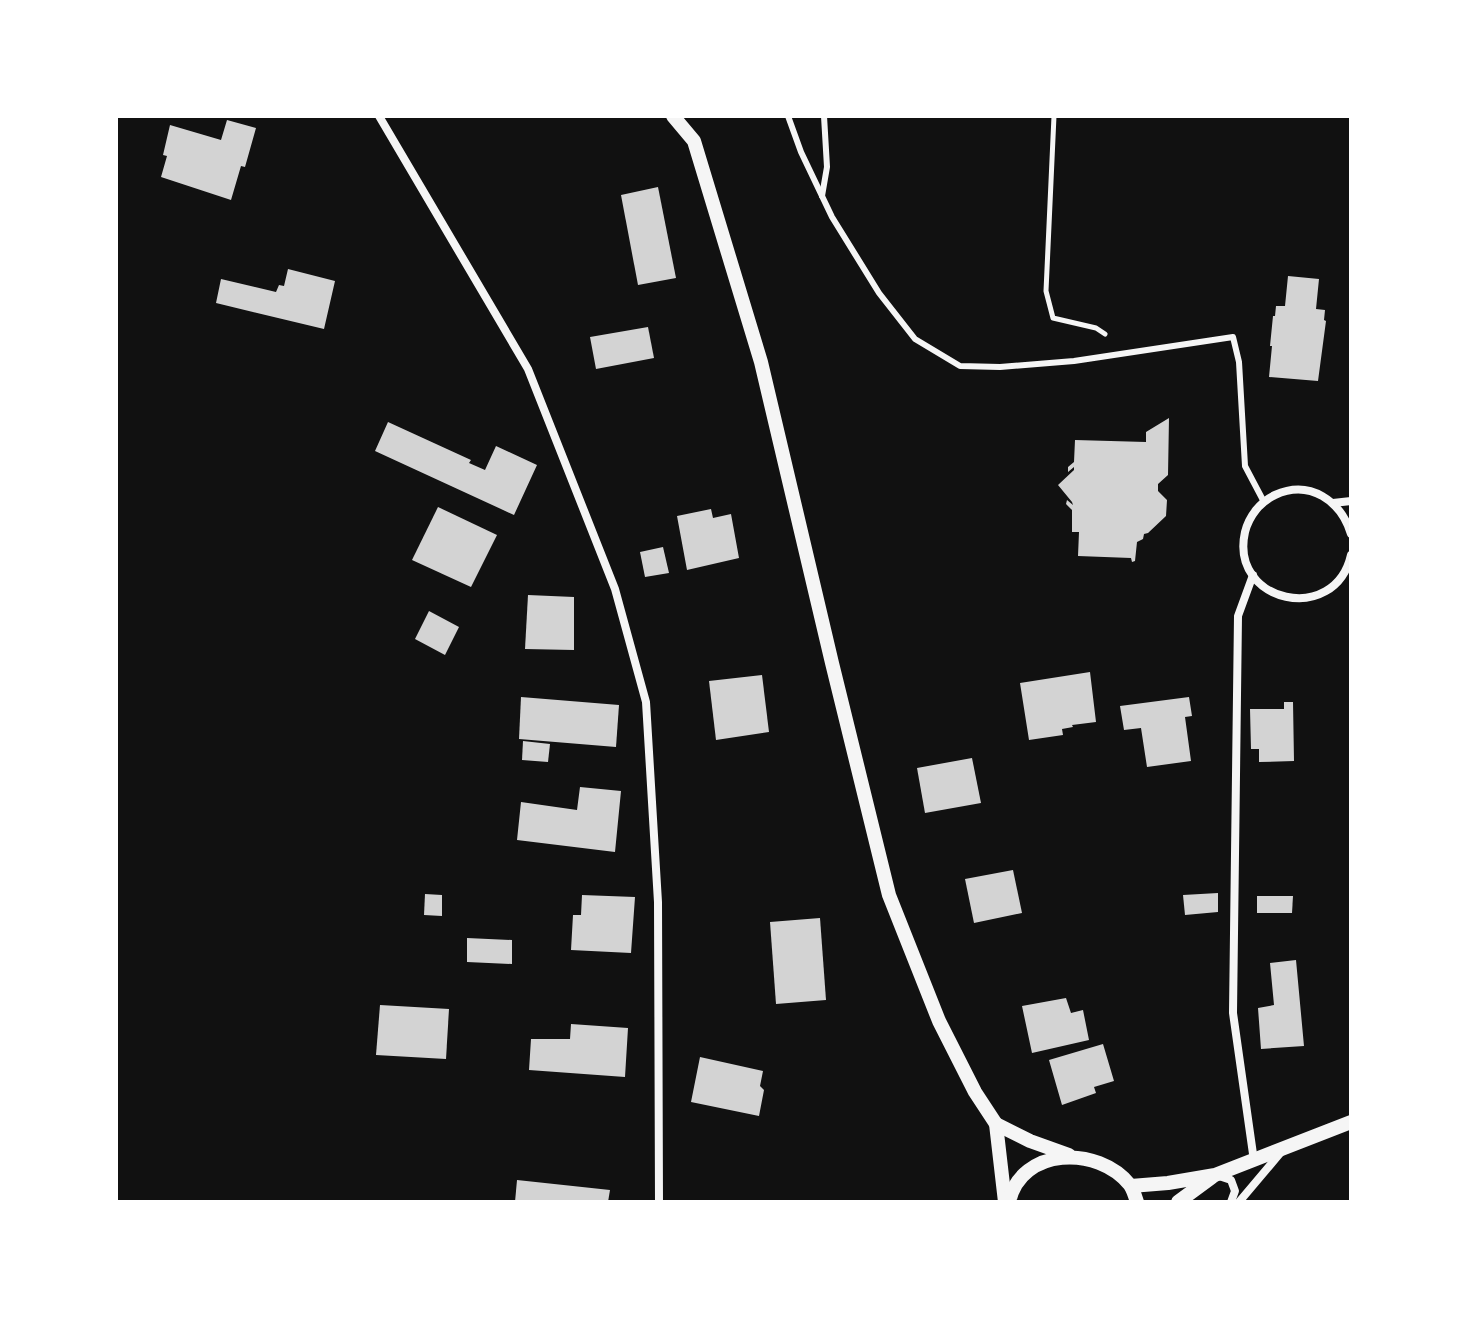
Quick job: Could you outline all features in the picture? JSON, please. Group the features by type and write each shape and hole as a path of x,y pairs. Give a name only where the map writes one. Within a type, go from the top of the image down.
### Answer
{"street":[{"path":"379,116 528,369 615,589 646,702 658,902 659,1202"},
{"path":"673,116 694,141 761,362 889,895 939,1021 975,1092 996,1124 1007,1202"},
{"path":"1351,534 1346,519 1333,503 1320,494 1291,491 1276,494 1253,513 1244,539 1244,552 1253,575 1267,590 1286,598 1307,599 1326,591 1342,578 1351,555"},
{"path":"1333,503 1351,501"},
{"path":"1253,575 1238,616 1233,1013 1254,1161"},
{"path":"1131,1186 1215,1175 1351,1122"},
{"path":"996,1124 1030,1141 1071,1156 1096,1161 1131,1186 1137,1202"},
{"path":"1239,1202 1285,1147"},
{"path":"1007,1202 1026,1171 1049,1160 1071,1156"},
{"path":"1178,1202 1215,1175"},
{"path":"1215,1175 1231,1180 1235,1191 1231,1202"}],"lane":[{"path":"788,116 801,152 832,217 879,293 915,339 960,366 1000,367 1074,361 1233,337 1239,362 1245,466 1264,502"},
{"path":"822,196 827,167 824,116"}],"path":[{"path":"1054,116 1046,291 1053,318 1096,328 1131,352"}],"building":[{"path":"227,120 256,128 245,167 241,166 231,200 161,177 170,125 221,140"},
{"path":"658,187 676,278 638,285 621,195"},
{"path":"288,269 335,281 324,329 216,303 221,279 276,292 279,285 284,286"},
{"path":"1288,276 1319,279 1316,309 1325,310 1326,321 1318,381 1269,377 1273,316 1276,306 1285,306"},
{"path":"648,327 654,358 596,369 590,337"},
{"path":"1169,418 1168,475 1158,484 1158,491 1167,500 1166,516 1137,542 1135,561 1132,562 1131,558 1078,556 1079,532 1072,532 1072,510 1066,504 1067,500 1073,505 1058,485 1074,470 1074,467 1068,472 1068,467 1074,462 1075,440 1146,442 1146,432"},
{"path":"388,422 471,460 469,463 485,470 496,446 537,465 514,515 375,451"},
{"path":"438,507 497,535 471,587 412,560"},
{"path":"711,509 713,518 731,514 739,558 687,570 677,516"},
{"path":"663,547 669,573 645,577 640,552"},
{"path":"528,595 574,597 574,650 525,649"},
{"path":"429,611 459,627 445,655 415,639"},
{"path":"1090,672 1096,722 1072,725 1062,729 1063,735 1029,740 1020,683"},
{"path":"762,675 769,732 716,740 709,681"},
{"path":"521,697 619,705 616,747 519,739"},
{"path":"1189,697 1192,716 1185,717 1191,761 1147,767 1141,728 1124,730 1120,706"},
{"path":"1284,702 1293,702 1294,761 1259,762 1259,749 1251,749 1250,709 1284,709"},
{"path":"523,741 550,744 548,762 522,760"},
{"path":"972,758 981,803 925,813 917,768"},
{"path":"580,787 621,791 615,852 517,840 521,802 577,810"},
{"path":"1013,870 1022,913 974,923 965,879"},
{"path":"1218,893 1218,912 1185,915 1183,895"},
{"path":"425,894 442,895 442,916 424,915"},
{"path":"582,895 635,897 631,953 571,950 573,915 581,915"},
{"path":"1257,896 1293,896 1292,913 1257,913"},
{"path":"820,918 826,1000 776,1004 770,922"},
{"path":"467,938 512,940 512,964 467,962"},
{"path":"1296,960 1304,1046 1261,1049 1258,1008 1274,1005 1270,963"},
{"path":"1066,998 1071,1013 1083,1010 1089,1040 1032,1053 1022,1006"},
{"path":"380,1005 449,1009 446,1059 376,1055"},
{"path":"571,1024 628,1028 625,1077 529,1070 531,1039 570,1039"},
{"path":"1103,1044 1114,1081 1094,1087 1096,1093 1062,1105 1049,1060"},
{"path":"700,1057 763,1071 760,1086 764,1090 759,1116 691,1102"},
{"path":"517,1180 610,1190 608,1202 515,1202"}]}
